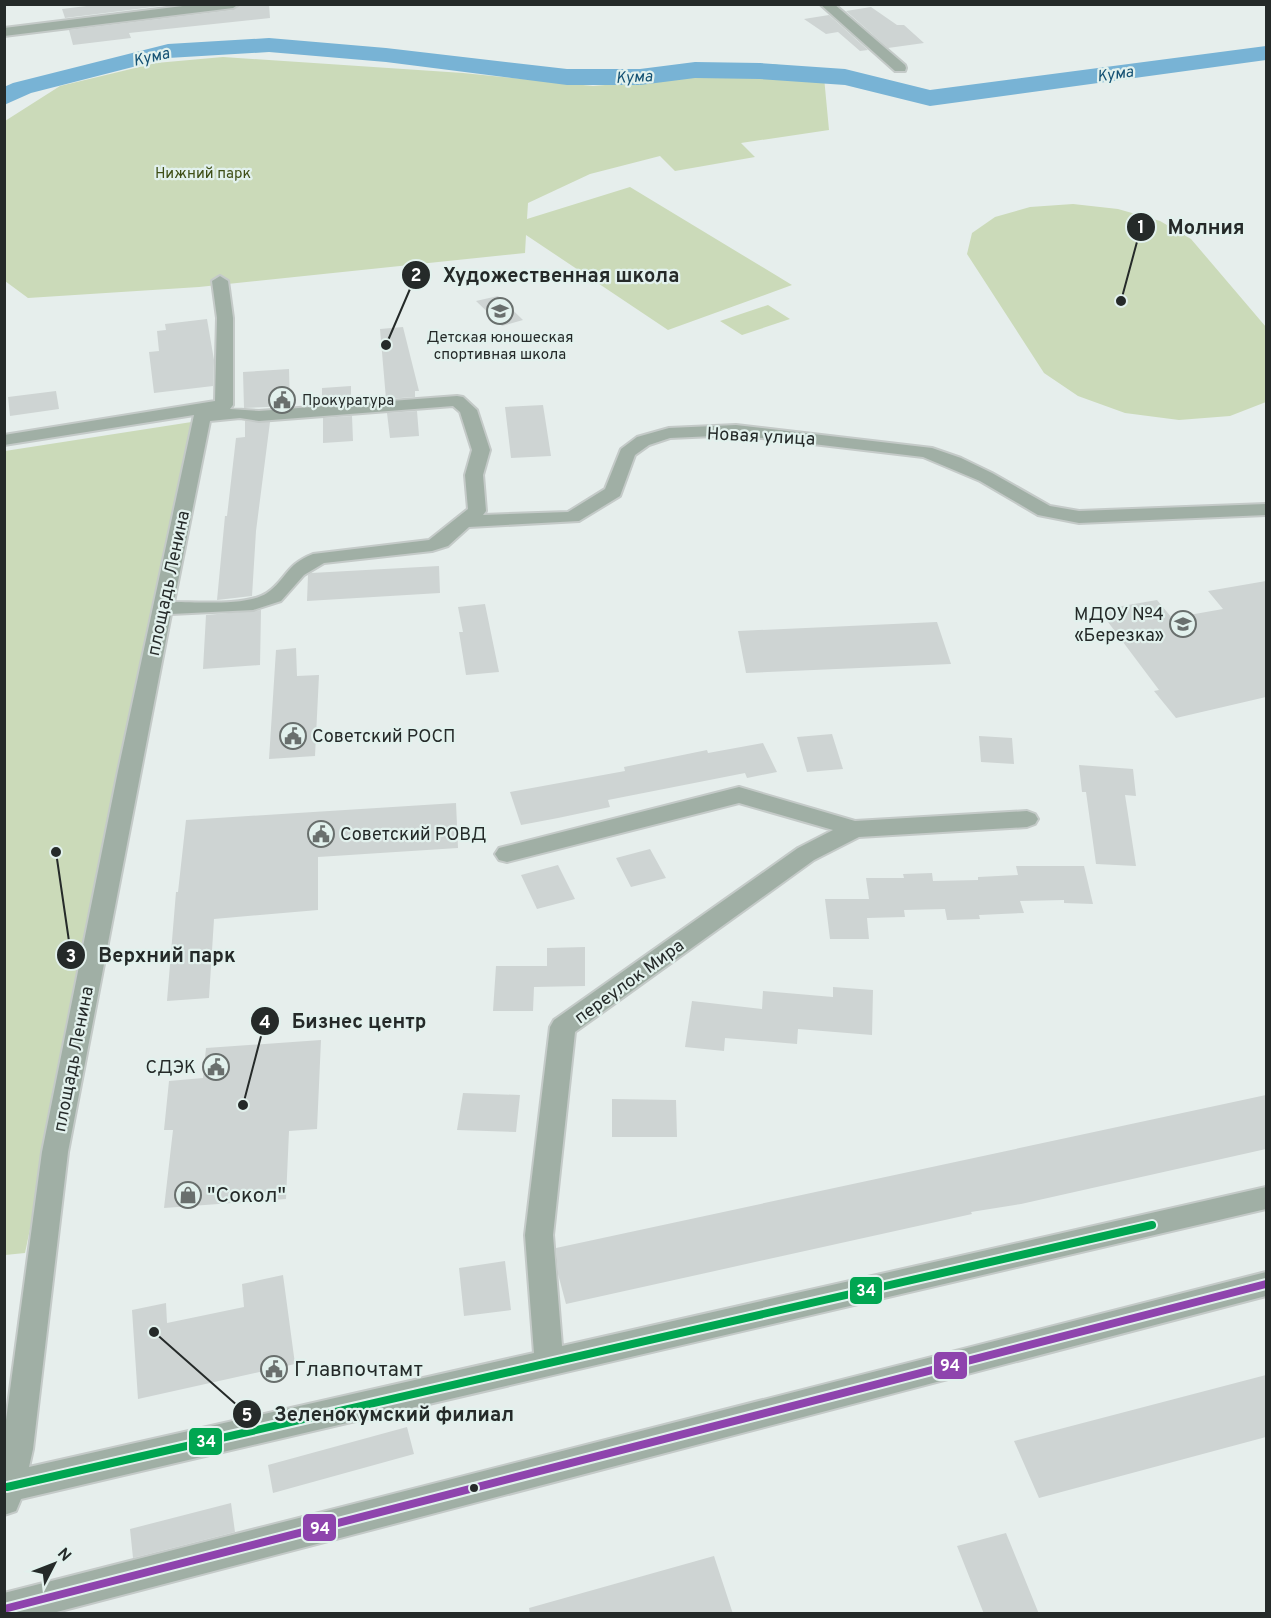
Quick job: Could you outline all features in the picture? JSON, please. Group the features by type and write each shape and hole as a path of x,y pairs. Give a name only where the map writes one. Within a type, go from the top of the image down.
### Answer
{"street":[{"path":"4,32 233,4"},
{"path":"826,4 900,68"},
{"path":"203,412 224,405 225,318 220,281"},
{"path":"4,440 203,412 259,416 457,401 468,410 481,450 474,467 472,485 477,512 441,542 308,562 298,568 274,597 262,602 203,608 163,608"},
{"name":"площадь Ленина","path":"6,1495 18,1449 55,1152 129,771 203,412"},
{"name":"Новая улица","path":"464,522 572,518 613,492 627,453 643,441 669,433 736,430 926,452 955,462 986,477 1045,511 1078,517 1266,510"},
{"name":"переулок Мира","path":"507,854 739,795 855,829 1028,819"},
{"name":"переулок Мира","path":"549,1362 539,1235 563,1027 806,854 855,829"},
{"path":"6,1495 549,1362 1266,1198"},
{"path":"4,1609 1266,1284"}],"green space":[{"name":"Нижний парк","path":"223,57 463,73 593,86 654,81 775,64 824,77 829,130 741,143 755,157 675,171 660,156 590,174 528,203 527,219 630,187 792,285 668,330 526,235 525,253 199,287 28,298 5,281 5,121 60,86 156,63"},
{"path":"1073,204 1118,209 1160,221 1191,239 1266,327 1266,402 1230,416 1179,420 1125,413 1078,396 1044,373 967,254 972,233 995,217 1030,207"},
{"path":"768,305 790,319 742,335 720,321"},
{"path":"198,421 25,1253 5,1255 5,451"}],"building":[{"path":"103,4 177,4 65,18 62,9"},
{"path":"241,4 269,4 270,18 129,33 131,38 73,45 69,30 233,10"},
{"path":"871,7 897,25 904,25 924,43 888,48 846,11"},
{"path":"829,15 868,50 860,51 838,32 826,34 804,19"},
{"name":"Детская юношеская спортивная школа","path":"498,296 523,320 502,326 476,301"},
{"path":"207,319 214,360 213,386 154,393 149,352 159,351 157,331 166,330 165,324"},
{"path":"403,327 419,391 415,391 415,397 386,399 380,329"},
{"path":"289,369 290,406 244,408 243,372"},
{"path":"351,386 351,402 322,404 322,388"},
{"path":"56,391 59,409 10,416 8,397"},
{"path":"543,405 551,456 511,458 505,407"},
{"path":"417,411 419,436 390,438 387,413"},
{"path":"352,416 353,441 323,443 323,418"},
{"path":"245,421 270,422 256,531 252,596 217,600 225,516 227,516 236,438 245,437"},
{"path":"439,566 440,593 307,601 308,575 311,573"},
{"path":"1266,581 1266,697 1176,718 1154,691 1159,690 1099,610 1157,600 1172,618 1223,609 1208,591"},
{"path":"485,604 499,672 466,675 459,632 463,632 458,607"},
{"path":"261,610 260,665 203,669 206,615"},
{"path":"937,622 951,664 746,673 738,631"},
{"name":"Советский РОСП","path":"296,648 297,676 319,675 315,756 269,759 276,650"},
{"path":"832,734 843,769 807,772 797,737"},
{"path":"979,736 1012,738 1014,764 981,762"},
{"path":"763,743 777,772 747,778 745,773 608,800 610,807 558,818 521,825 510,792 625,771 624,767 707,750 708,753"},
{"path":"1079,765 1133,769 1136,796 1125,795 1136,866 1096,864 1086,792 1082,792"},
{"path":"456,803 458,848 318,857 318,910 214,919 209,998 167,1001 176,892 178,892 186,820"},
{"path":"650,849 666,878 631,887 616,858"},
{"path":"558,865 575,899 537,909 521,875"},
{"path":"1016,866 1084,866 1093,904 1064,903 1064,900 1020,901 1024,913 979,915 980,919 947,920 945,909 904,910 905,917 867,918 869,939 830,939 825,899 869,899 866,878 904,878 903,874 932,873 933,881 978,880 978,877 1018,875"},
{"path":"585,947 585,986 534,987 533,1011 493,1011 496,966 547,966 547,948"},
{"path":"833,987 873,990 872,1035 798,1029 797,1044 725,1038 724,1051 685,1047 692,1001 762,1009 763,991 833,997"},
{"path":"321,1040 317,1129 289,1131 286,1199 164,1208 173,1130 164,1130 169,1081 203,1078 206,1048"},
{"path":"463,1093 520,1095 516,1132 457,1130"},
{"path":"1266,1095 1266,1149 1021,1204 971,1212 972,1214 566,1304 558,1274 556,1248"},
{"path":"612,1099 676,1100 677,1137 612,1137"},
{"path":"505,1261 511,1310 464,1316 459,1268"},
{"path":"283,1275 295,1364 138,1399 132,1310 166,1303 167,1323 244,1307 242,1284"},
{"path":"1266,1375 1266,1437 1039,1498 1014,1441"},
{"path":"407,1427 414,1454 273,1493 268,1465"},
{"path":"231,1503 235,1532 133,1558 130,1529"},
{"path":"1006,1533 1039,1614 984,1614 957,1546"},
{"path":"714,1556 733,1614 530,1614 529,1608"}],"waterway":[{"name":"Кума","path":"4,97 22,88 168,51 269,45 386,55 567,77 640,77 695,70 760,71 845,77 930,98 1266,53"}],"transit line":[{"name":"34","path":"7,1487 1152,1225"},
{"name":"94","path":"4,1609 1266,1284"}],"place":[{"name":"Молния","path":"1121,301"},
{"name":"Детская юношеская спортивная школа","path":"500,311"},
{"name":"Художественная школа","path":"386,345"},
{"name":"Прокуратура","path":"282,400"},
{"name":"МДОУ №4 «Березка»","path":"1183,624"},
{"name":"Советский РОСП","path":"293,736"},
{"name":"Советский РОВД","path":"321,834"},
{"name":"Верхний парк","path":"56,852"},
{"name":"СДЭК","path":"216,1067"},
{"name":"Бизнес центр","path":"243,1105"},
{"name":"\"Сокол\"","path":"188,1195"},
{"name":"Зеленокумский филиал","path":"154,1332"},
{"name":"Главпочтамт","path":"274,1369"}]}
